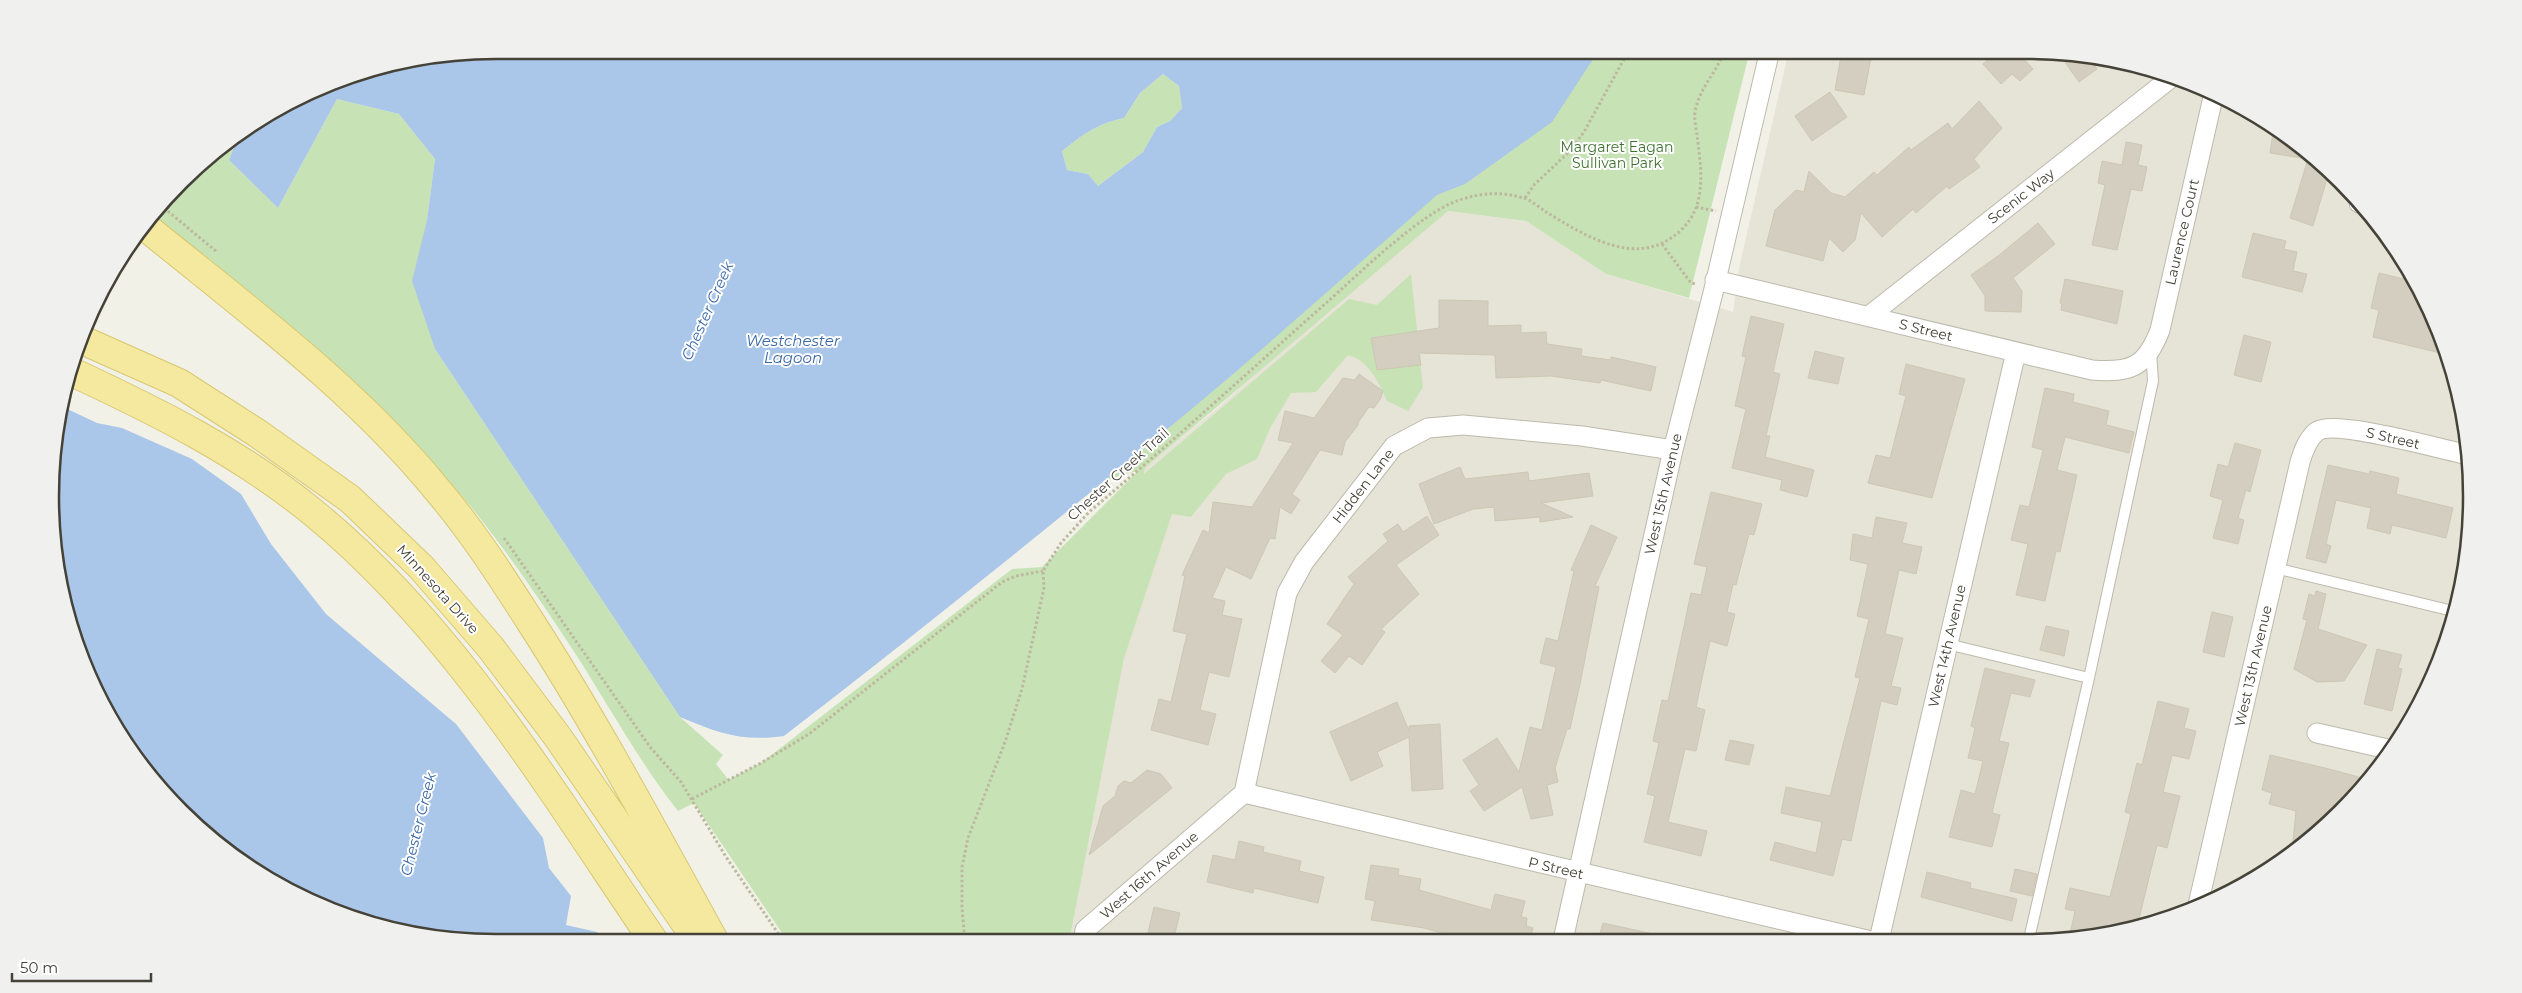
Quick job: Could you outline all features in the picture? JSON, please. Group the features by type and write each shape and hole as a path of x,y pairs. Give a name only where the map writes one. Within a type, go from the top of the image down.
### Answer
{"main road":[{"path":"149,230 246,307 317,369 386,432 439,491 481,546 564,674 628,784 711,934"},
{"name":"Minnesota Drive","path":"87,342 179,383 257,433 350,499 422,567 491,648 557,736 693,934"},
{"path":"77,374 153,410 231,453 315,514 398,590 493,707 649,934"}],"street":[{"name":"West 15th Avenue","path":"1564,934 1673,450 1768,59"},
{"name":"Scenic Way","path":"1869,316 2166,82"},
{"name":"Laurence Court","path":"2137,364 2151,351 2160,330 2212,101"},
{"name":"S Street","path":"1714,286 1869,316 2092,370 2117,372 2137,364"},
{"name":"West 14th Avenue","path":"1880,934 2016,352"},
{"name":"Hidden Lane","path":"1244,793 1287,593 1304,562 1394,446 1428,428 1463,425 1582,436 1673,450"},
{"name":"S Street","path":"2317,431 2333,428 2353,429 2461,453"},
{"name":"West 13th Avenue","path":"2200,898 2300,462 2306,445 2317,431"},
{"path":"2317,733 2383,748"},
{"name":"West 16th Avenue","path":"1084,934 1085,930 1244,793"},
{"name":"P Street","path":"1244,793 1841,934"}],"lane":[{"path":"2030,934 2089,678 2153,381 2151,351"},
{"path":"2276,568 2448,610"},
{"path":"1948,644 2089,678"}],"path":[{"path":"1525,198 1534,185 1569,152 1584,132 1624,59"},
{"name":"Chester Creek Trail","path":"1043,571 1061,543 1088,512 1146,464 1373,261 1425,219 1456,201 1495,192 1525,198 1585,235 1612,247 1637,250 1662,244 1682,230 1696,206 1702,174 1695,113 1702,91 1720,59"},
{"path":"1662,244 1691,283 1714,286"},
{"path":"692,799 761,763 810,734 1002,582 1016,576 1043,571 1044,588 1022,689 1005,742 968,838 962,867 964,934"}],"shaded area":[{"path":"1787,59 2025,59 2083,62 2139,74 2193,92 2244,117 2292,149 2314,167 2355,208 2373,230 2405,278 2430,329 2440,356 2455,411 2460,439 2463,496 2460,554 2448,610 2430,664 2418,690 2405,715 2373,763 2355,785 2314,826 2292,844 2244,876 2193,901 2166,911 2111,926 2083,931 2025,934 1065,934 1145,468 1221,405 1380,261 1448,211 1526,221 1606,274 1733,312 1740,264"}],"green space":[{"name":"Margaret Eagan Sullivan Park","path":"1539,59 1748,59 1689,298 1606,274 1526,221 1448,211 1145,468 1144,474 1349,299 1377,305 1411,274 1423,387 1408,411 1387,401 1376,379 1367,367 1348,355 1316,392 1291,393 1270,428 1257,459 1226,474 1191,517 1172,514 1124,658 1071,934 783,934 694,803 678,811 663,791 542,604 493,535 457,490 376,406 159,218 187,187 234,146 229,160 278,208 337,99 399,114 435,159 427,220 435,349 680,717 723,755 716,764 728,779 726,781 761,763 1012,569 1042,567 1139,470 1056,497"},
{"path":"1163,74 1179,86 1182,108 1170,121 1157,127 1143,152 1098,186 1088,174 1067,170 1062,151 1091,130 1124,118 1140,93"}],"water":[{"name":"Westchester Lagoon","path":"496,59 1593,59 1552,122 1465,184 1437,195 1230,377 1149,445 784,736 769,738 730,735 706,728 680,717 435,349 412,281 427,220 435,159 399,114 337,99 278,208 229,160 234,146 278,117 303,104 356,82 411,67 439,62","holes":["1163,74 1179,86 1182,108 1170,121 1157,127 1143,152 1098,186 1088,174 1067,170 1062,151 1091,130 1124,118 1140,93"]},
{"name":"Chester Creek","path":"67,409 97,423 122,428 192,459 241,494 271,544 326,614 456,724 543,838 549,868 571,896 566,925 599,934 496,934 439,931 411,926 356,911 329,901 278,876 230,844 187,806 149,763 117,715 92,664 82,637 67,582 62,554 60,525 60,468 62,439"}],"building":[{"path":"1840,59 1871,59 1864,95 1835,90"},
{"path":"1989,59 2024,59 2033,69 2020,81 2012,74 2001,84 1983,64"},
{"path":"2064,61 2093,64 2097,69 2079,82"},
{"path":"1830,92 1847,117 1812,141 1795,116"},
{"path":"1979,101 2002,128 1974,159 1980,167 1949,189 1947,186 1916,213 1913,209 1882,237 1861,213 1855,240 1843,252 1829,238 1823,261 1766,246 1775,210 1796,190 1804,192 1809,171 1831,193 1845,197 1874,172 1877,175 1909,147 1911,150 1948,123 1952,129"},
{"path":"2273,136 2303,158 2270,153"},
{"path":"2126,142 2142,145 2138,165 2147,167 2142,191 2131,189 2117,250 2092,245 2105,185 2098,183 2102,161 2122,165"},
{"path":"2307,161 2327,179 2313,226 2290,218"},
{"path":"2038,223 2055,244 2013,278 2022,291 2021,312 1985,311 1985,296 1971,275 1998,256"},
{"path":"2253,233 2286,241 2284,249 2297,252 2293,271 2307,274 2302,292 2242,277"},
{"path":"2379,273 2406,280 2430,329 2439,353 2373,337 2379,310 2371,308"},
{"path":"2065,279 2123,291 2117,324 2061,310 2062,304 2060,303"},
{"path":"1439,300 1488,301 1488,326 1521,325 1521,333 1546,332 1547,344 1582,349 1581,356 1611,360 1611,357 1656,367 1651,391 1601,380 1600,383 1551,376 1496,378 1495,355 1419,353 1421,365 1377,370 1371,338 1439,328"},
{"path":"1751,316 1784,324 1773,372 1780,374 1766,436 1770,436 1765,457 1814,470 1807,497 1780,490 1782,480 1732,468 1746,409 1735,406 1746,357 1742,356"},
{"path":"2244,335 2271,342 2261,382 2234,375"},
{"path":"1815,351 1844,358 1838,384 1808,378"},
{"path":"1906,364 1965,379 1932,498 1868,483 1876,455 1890,458 1906,396 1899,394"},
{"path":"1359,374 1383,391 1381,398 1374,408 1369,407 1359,421 1345,442 1342,455 1320,450 1292,494 1300,500 1291,514 1280,507 1275,539 1270,538 1251,579 1226,567 1212,598 1225,601 1222,615 1242,619 1229,677 1209,672 1200,710 1216,714 1208,745 1151,730 1159,699 1171,702 1187,634 1173,631 1185,576 1182,575 1203,530 1209,533 1213,502 1252,507 1293,443 1278,440 1285,411 1314,418 1343,378 1355,380"},
{"path":"2045,388 2074,394 2073,402 2109,411 2106,425 2134,432 2129,453 2065,437 2057,470 2077,475 2060,552 2056,551 2045,601 2016,595 2028,544 2011,540 2020,505 2029,507 2043,450 2032,447"},
{"path":"2235,443 2261,450 2250,492 2246,490 2238,518 2244,520 2238,544 2213,538 2223,500 2210,496 2218,464 2228,467"},
{"path":"2328,465 2369,474 2370,471 2399,478 2396,494 2453,508 2446,538 2392,525 2390,534 2367,528 2371,508 2336,500 2326,544 2331,546 2326,563 2306,558"},
{"path":"1460,467 1465,479 1528,472 1529,481 1589,473 1593,496 1541,503 1573,517 1540,522 1540,517 1495,521 1494,507 1473,509 1434,524 1419,484"},
{"path":"1711,492 1762,504 1754,535 1749,534 1736,585 1733,584 1727,612 1735,614 1727,646 1710,641 1696,707 1705,710 1696,751 1685,749 1668,822 1707,831 1701,856 1644,842 1655,796 1647,794 1659,743 1653,741 1662,700 1668,701 1691,593 1701,595 1707,567 1694,564"},
{"path":"1427,516 1439,535 1396,565 1419,594 1381,629 1385,632 1362,665 1349,656 1335,673 1321,661 1343,635 1327,624 1354,584 1348,577 1388,541 1383,534 1398,524 1403,532"},
{"path":"1876,517 1907,523 1902,543 1922,547 1916,574 1899,570 1885,634 1903,638 1891,686 1901,688 1897,705 1881,701 1851,841 1842,839 1833,876 1770,860 1775,842 1816,853 1822,822 1781,813 1786,787 1830,796 1860,678 1855,677 1869,619 1857,616 1868,564 1850,560 1853,534 1872,538"},
{"path":"1591,525 1617,537 1595,586 1599,587 1580,684 1570,729 1567,729 1555,768 1558,782 1547,785 1553,815 1531,819 1522,787 1484,811 1470,791 1479,785 1463,760 1497,738 1519,772 1530,727 1542,730 1556,667 1540,663 1546,638 1558,641 1574,571 1571,570"},
{"path":"2316,591 2326,594 2318,629 2367,645 2344,681 2317,682 2294,669 2307,620 2303,619 2309,594 2315,596"},
{"path":"2212,612 2233,617 2224,657 2203,652"},
{"path":"2046,626 2069,631 2064,656 2040,650"},
{"path":"2377,649 2402,655 2398,668 2402,669 2392,711 2364,704"},
{"path":"1985,668 2035,680 2030,697 2011,693 1999,741 2009,743 1992,813 2000,815 1992,847 1949,837 1961,790 1975,794 1983,761 1968,758 1975,728 1971,726"},
{"path":"2158,701 2189,709 2184,728 2196,731 2189,759 2172,755 2163,792 2180,796 2167,848 2157,845 2139,919 2111,926 2071,932 2075,911 2065,909 2070,888 2110,897 2131,814 2125,812 2137,763 2142,765"},
{"path":"1397,702 1409,731 1409,726 1440,724 1443,789 1412,791 1409,737 1377,752 1383,766 1351,781 1330,732"},
{"path":"1730,740 1754,745 1749,765 1725,760"},
{"path":"2270,755 2361,778 2335,806 2293,843 2296,811 2269,804 2272,793 2262,790"},
{"path":"1147,770 1161,774 1172,788 1089,855 1103,806 1115,796 1118,786 1124,781 1131,783"},
{"path":"1239,841 1264,847 1263,852 1301,861 1299,871 1324,877 1318,903 1254,888 1253,893 1207,882 1213,855 1235,860"},
{"path":"1371,865 1399,869 1398,875 1421,879 1419,890 1491,910 1495,894 1525,901 1521,917 1527,918 1526,926 1533,928 1532,934 1445,934 1424,928 1371,920 1375,901 1365,899"},
{"path":"2015,869 2037,874 2032,896 2010,891"},
{"path":"1927,872 1971,883 1970,888 2017,899 2012,921 1921,897"},
{"path":"1154,907 1180,913 1175,934 1148,934"},
{"path":"1603,923 1653,934 1600,934"}]}
